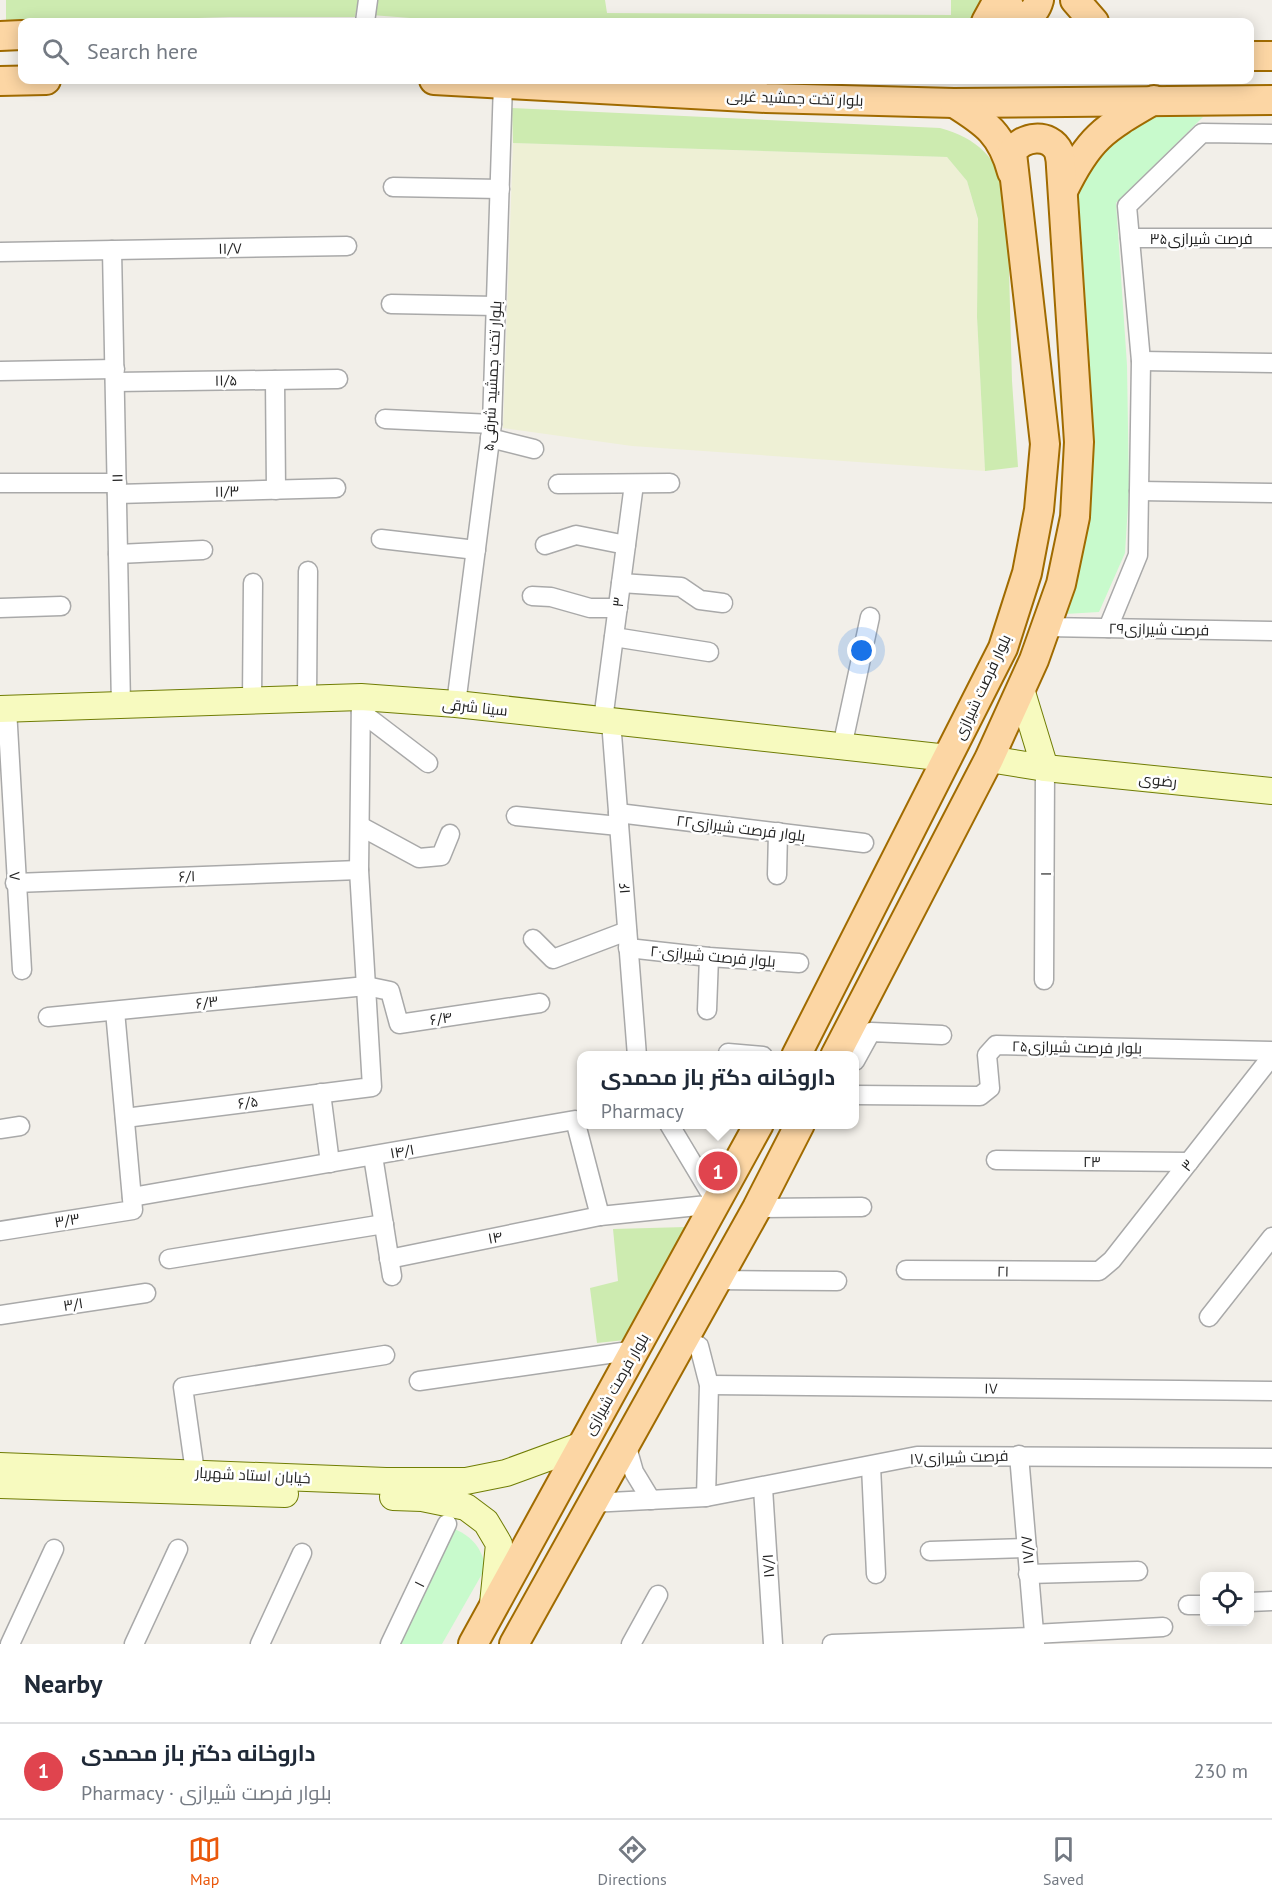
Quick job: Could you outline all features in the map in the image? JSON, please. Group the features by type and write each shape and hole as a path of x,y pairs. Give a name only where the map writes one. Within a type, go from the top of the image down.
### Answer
{"main road":[{"path":"988,18 998,0"},
{"path":"1007,0 1010,10 1022,16 1030,15 1036,9 1039,0"},
{"path":"1075,0 1091,18"},
{"path":"0,36 18,35"},
{"path":"1254,56 1272,56"},
{"path":"0,81 18,81"},
{"name":"بلوار تخت جمشید غربی","path":"589,84 766,98 954,103 1155,99 1272,100"},
{"path":"1063,191 1077,161 1093,139 1155,99"},
{"path":"954,103 983,121 1000,140 1014,179"},
{"path":"852,1046 1021,689 1046,627 1060,584 1075,517 1079,442 1059,152 1044,140 1026,139 1016,146 1012,153 1014,179"},
{"name":"بلوار فرصت شیرازی","path":"799,1051 1003,648 1027,573 1039,510 1045,444 1014,179"},
{"name":"بلوار فرصت شیرازی","path":"472,1644 757,1129"},
{"path":"514,1644 625,1440 757,1208 798,1129"}],"street":[{"path":"366,18 368,0"},
{"name":"بلوار تخت جمشید شرقی۵","path":"456,704 491,431 503,84"},
{"path":"1108,628 1138,555 1141,361 1127,206 1202,133 1272,134"},
{"path":"393,187 500,189"},
{"name":"فرصت شیرازی۳۵","path":"1130,238 1272,238"},
{"name":"۱۱/۷","path":"0,252 347,246"},
{"name":"۱۱","path":"112,250 121,705"},
{"path":"391,304 496,306"},
{"path":"1141,361 1272,363"},
{"name":"۱۱/۵","path":"0,371 275,380 338,379"},
{"path":"275,380 276,490"},
{"path":"385,419 491,431 534,449"},
{"name":"۱۱/۳","path":"0,483 117,488 276,490 336,488"},
{"path":"558,484 670,483"},
{"name":"۳","path":"607,721 614,637 634,484"},
{"path":"1139,491 1272,493"},
{"path":"545,545 576,535 626,545"},
{"path":"381,539 476,550"},
{"path":"118,554 203,550"},
{"path":"307,699 308,571"},
{"path":"252,701 253,583"},
{"path":"621,583 681,587 700,600 723,603"},
{"path":"532,596 551,597 590,608 618,608"},
{"path":"0,608 62,606"},
{"path":"842,747 870,617"},
{"name":"فرصت شیرازی۲۹","path":"1046,627 1272,631"},
{"path":"614,637 709,652"},
{"path":"1021,689 1045,768"},
{"name":"سینا شرقی","path":"3,709 307,699 361,705 456,704 948,758"},
{"path":"361,705 428,763"},
{"path":"361,705 359,870 366,986"},
{"name":"۸","path":"3,709 15,883 8,907 22,970"},
{"name":"۱۶","path":"607,721 619,820 637,1051"},
{"name":"رضوی","path":"989,759 1045,768 1272,791"},
{"name":"۱","path":"1044,980 1045,768"},
{"name":"بلوار فرصت شیرازی۲۲","path":"516,816 619,820 778,832 864,843"},
{"path":"360,826 419,858 441,856 450,834"},
{"path":"777,875 778,832"},
{"name":"۶/۱","path":"15,883 359,870"},
{"path":"533,939 553,959 628,939"},
{"name":"بلوار فرصت شیرازی۲۰","path":"628,939 709,957 799,963"},
{"path":"707,1010 709,957"},
{"name":"۶/۴","path":"366,986 390,991 399,1024 540,1003"},
{"name":"۶/۳","path":"48,1017 366,986"},
{"name":"۶/۵","path":"125,1118 372,1087 366,986"},
{"path":"115,1011 133,1204"},
{"path":"852,1046 942,1035"},
{"name":"بلوار فرصت شیرازی۲۵","path":"859,1095 980,1096 990,1088 987,1055 996,1045 1272,1052"},
{"name":"۳","path":"1099,1271 1112,1260 1272,1056"},
{"path":"321,1093 330,1163"},
{"name":"۱۴/۱","path":"133,1204 330,1163 575,1120 577,1128"},
{"path":"0,1130 20,1126"},
{"name":"۱۴/۱","path":"577,1129 600,1216"},
{"path":"671,1129 717,1204"},
{"path":"169,1259 384,1224 373,1156"},
{"name":"۲۳","path":"996,1160 1189,1162"},
{"name":"۳/۳","path":"0,1231 133,1204"},
{"name":"۱۴","path":"384,1224 391,1267 600,1216 717,1204"},
{"path":"757,1208 862,1207"},
{"path":"1209,1317 1272,1237"},
{"name":"۲۱","path":"906,1270 1099,1271"},
{"path":"716,1280 837,1281"},
{"name":"۳/۱","path":"0,1315 146,1293"},
{"path":"699,1346 709,1384 706,1497"},
{"path":"419,1381 636,1350"},
{"path":"195,1472 183,1387 385,1355"},
{"name":"۱۷","path":"709,1384 1272,1391"},
{"path":"625,1440 634,1472 651,1500"},
{"name":"خیابان استاد شهریار","path":"0,1467 195,1472 386,1481 466,1480 506,1473 580,1446"},
{"name":"۱۷/۷","path":"1019,1455 1034,1638"},
{"name":"۱۷فرصت شیرازی","path":"591,1503 706,1497 763,1488 917,1456 1272,1458"},
{"path":"871,1466 876,1574"},
{"name":"خیابان استاد شهریار","path":"0,1485 422,1498 466,1507 486,1522 500,1544 493,1607"},
{"name":"۱۷/۱","path":"763,1488 773,1644"},
{"name":"۱","path":"390,1644 447,1524"},
{"path":"930,1551 1026,1548"},
{"path":"134,1644 178,1549"},
{"path":"10,1644 54,1550"},
{"path":"260,1644 302,1553"},
{"path":"1028,1574 1138,1571"},
{"path":"631,1644 658,1595"},
{"path":"1254,1602 1272,1601"},
{"path":"832,1644 1034,1638 1163,1627"}],"green space":[{"path":"6,0 358,0 355,17 18,18 18,24 6,24"},
{"path":"374,0 605,0 607,13 951,15 951,0 987,0 977,18 410,18 371,15"},
{"path":"512,108 940,128 975,144 992,160 1007,196 1012,381 1018,467 985,471 977,317 978,219 967,181 947,157 513,143"},
{"path":"1162,115 1203,117 1116,203 1127,365 1129,490 1125,553 1099,612 1065,614 1077,203 1080,186 1090,158 1102,146 1123,133"},
{"path":"513,143 947,157 967,181 978,220 977,317 985,471 632,446 503,428"},
{"path":"686,1227 625,1340 597,1343 590,1288 618,1281 613,1229"},
{"path":"455,1529 475,1544 486,1567 442,1644 399,1644"}],"place":[{"name":"داروخانه دکتر باز محمدی","path":"718,1171"}]}
